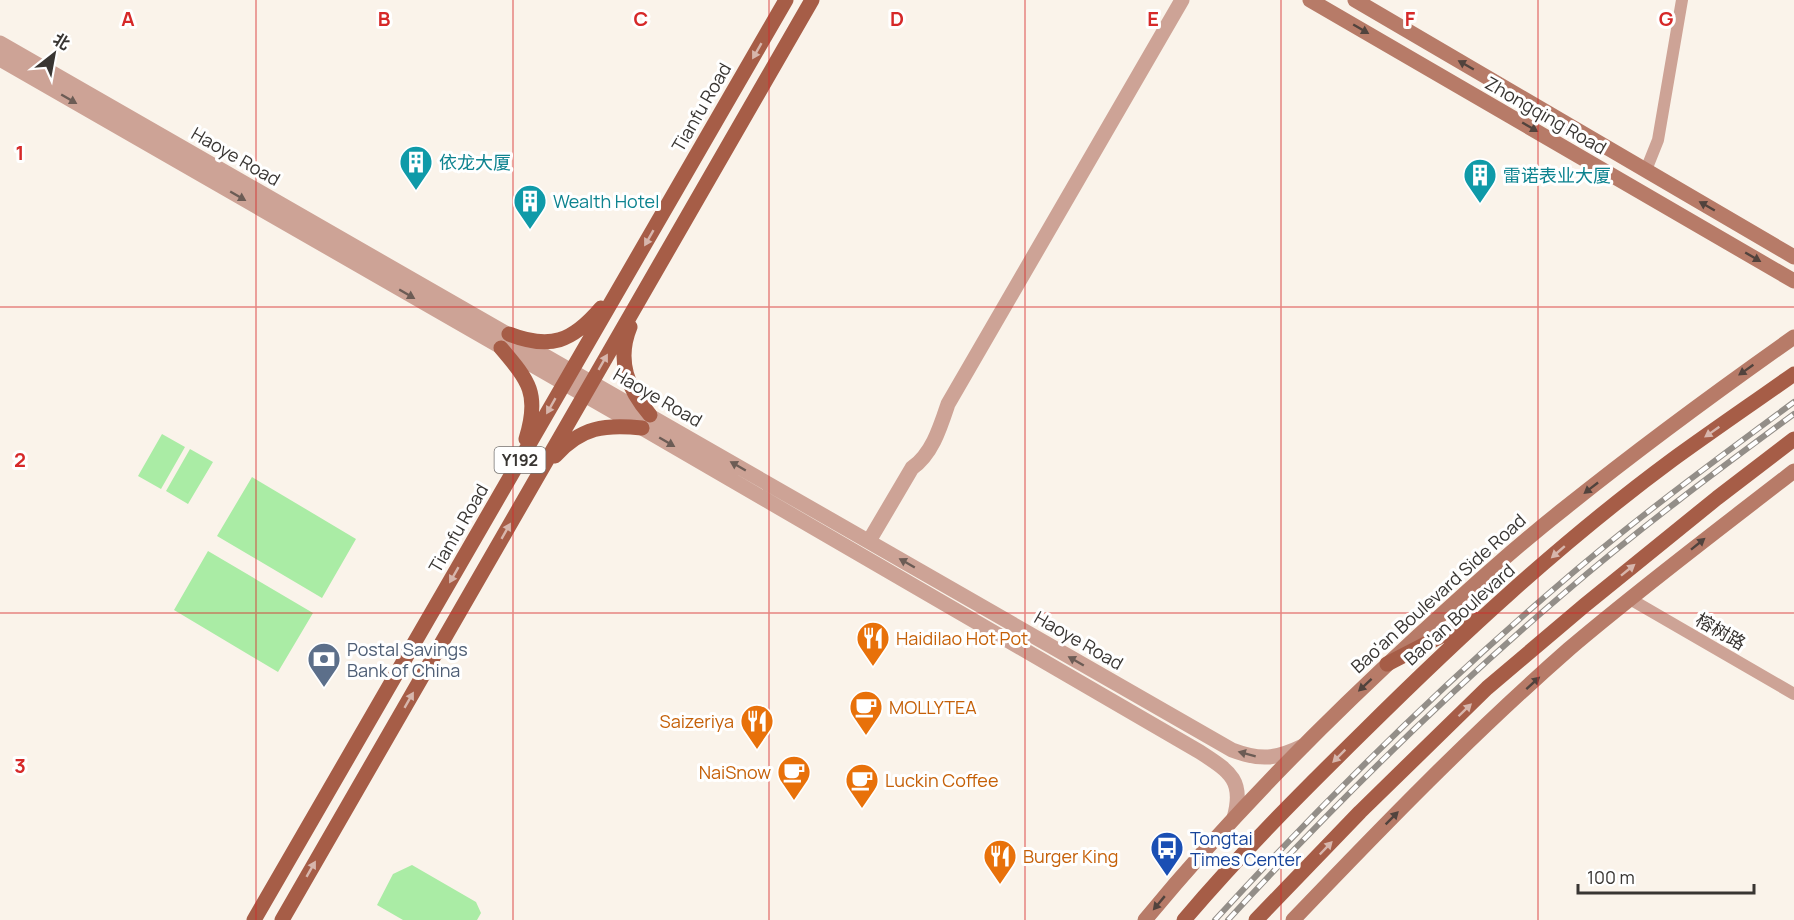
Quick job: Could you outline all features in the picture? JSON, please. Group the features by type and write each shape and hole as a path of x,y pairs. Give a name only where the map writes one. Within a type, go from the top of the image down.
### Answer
{"main road":[{"name":"Tianfu Road","path":"254,920 786,0"},
{"name":"Y192","path":"282,920 812,0"},
{"name":"Zhongqing Road","path":"1310,0 1794,281"},
{"name":"Zhongqing Road","path":"1355,0 1794,257"},
{"path":"1717,237 1728,218"},
{"path":"509,334 538,343 553,343 565,338 590,321 622,283"},
{"path":"536,479 575,437 600,427 646,421 628,382 624,364 624,348 628,332 643,293"},
{"name":"Bao'an Boulevard Side Road","path":"1145,920 1234,818 1303,746 1472,586 1563,509 1700,403 1794,336"},
{"path":"501,348 525,376 532,395 532,416 518,464"},
{"name":"Bao'an Boulevard","path":"1184,920 1260,835 1391,704 1490,611 1583,531 1671,461 1794,374"},
{"path":"1256,920 1360,812 1487,688 1585,605 1794,439"},
{"path":"1293,920 1434,775 1569,650 1706,538 1794,471"},
{"path":"1387,664 1490,611"}],"street":[{"path":"869,541 912,468 922,461 936,436 948,405 1182,0"},
{"path":"1646,170 1658,140 1682,0"},
{"name":"Haoye Road","path":"0,43 572,370 588,389"},
{"name":"Haoye Road","path":"0,59 564,384 588,389 869,541 1232,750 1260,758 1277,757 1303,746"},
{"name":"Haoye Road","path":"646,421 1208,758 1228,773 1235,782 1239,795 1234,818"},
{"name":"榕树路","path":"1630,599 1794,694"}],"green space":[{"path":"162,434 185,447 161,489 138,476"},
{"path":"190,449 213,462 188,504 166,491"},
{"path":"252,477 356,539 322,598 217,536"},
{"path":"208,551 313,613 278,672 174,610"},
{"path":"412,865 476,902 481,913 477,920 403,920 377,905 393,874"}],"railway":[{"path":"1215,920 1296,833 1380,749 1510,627 1643,516 1794,402"},
{"path":"1228,920 1390,753 1518,633 1647,525 1794,414"}],"place":[{"name":"依龙大厦","path":"416,191"},
{"name":"雷诺表业大厦","path":"1480,204"},
{"name":"Wealth Hotel","path":"530,230"},
{"name":"Haidilao Hot Pot","path":"873,667"},
{"name":"Postal Savings Bank of China","path":"324,688"},
{"name":"MOLLYTEA","path":"866,736"},
{"name":"Saizeriya","path":"757,750"},
{"name":"NaiSnow","path":"794,801"},
{"name":"Luckin Coffee","path":"862,809"},
{"name":"Tongtai Times Center","path":"1167,877"},
{"name":"Burger King","path":"1000,885"}]}
